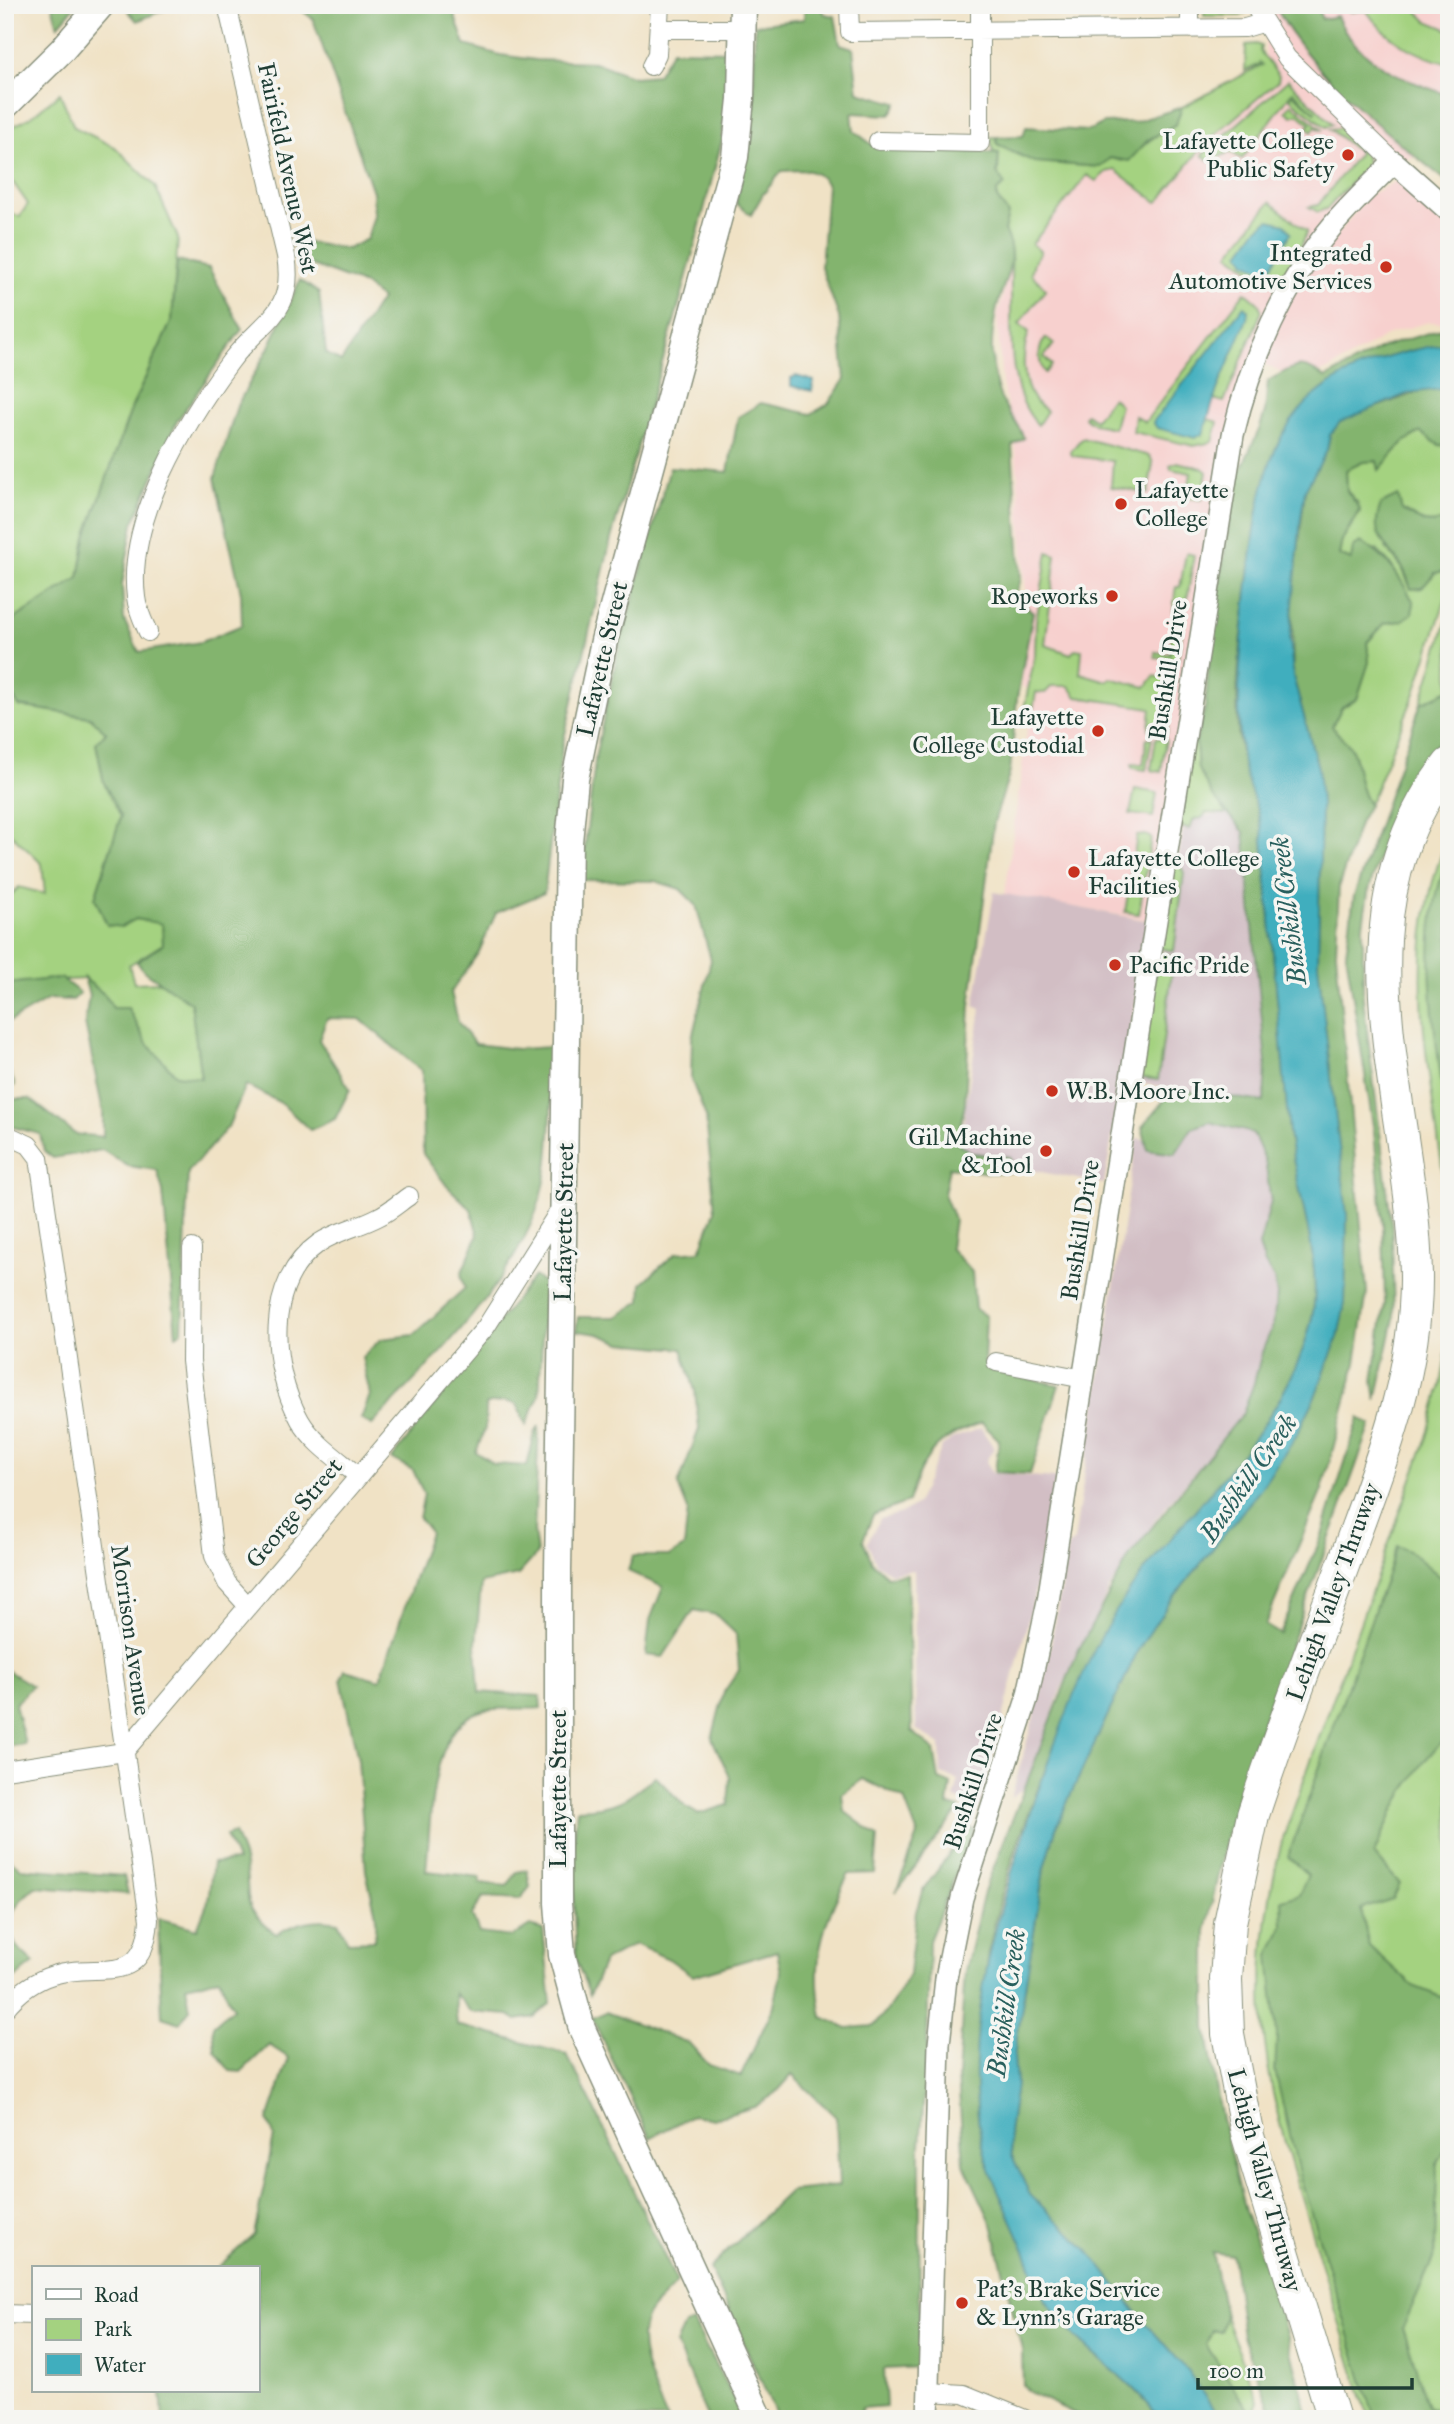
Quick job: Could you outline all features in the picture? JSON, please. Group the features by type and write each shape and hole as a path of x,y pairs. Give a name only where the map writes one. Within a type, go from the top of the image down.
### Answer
{"highway":[{"name":"Lehigh Valley Thruway","path":"1334,2419 1238,2096 1228,2034 1227,1952 1239,1869 1253,1815 1384,1453 1411,1351 1415,1315 1414,1245 1386,1017 1384,935 1388,902 1405,842 1423,804 1449,764"},
{"name":"Lehigh Valley Thruway","path":"1351,2419 1279,2184 1256,2095 1246,2021 1246,1945 1253,1892 1266,1836 1401,1460 1429,1359 1435,1293 1433,1244 1407,1015 1404,946 1408,905 1418,868 1449,801"}],"main road":[{"path":"5,106 62,50 101,5"},
{"name":"Lafayette Street","path":"743,17 741,99 735,157 604,641 575,779 569,842 558,1572 558,1903 562,1955 572,2003 594,2059 760,2419"}],"street":[{"name":"Fairifeld Avenue West","path":"148,632 136,596 137,559 141,532 168,464 230,361 285,302 289,287 286,256 227,5"},
{"path":"651,66 657,54 660,5"},
{"path":"849,5 850,32 1245,28 1262,23"},
{"path":"878,141 980,143 980,5"},
{"path":"1190,5 1191,29"},
{"path":"1254,5 1262,23 1300,72 1449,211"},
{"path":"659,29 743,17"},
{"name":"Bushkill Drive","path":"928,2419 939,2043 946,1978 965,1888 1002,1783 1038,1656 1236,423 1270,331 1302,270 1334,225 1394,162"},
{"name":"Morrison Avenue","path":"5,1134 29,1145 39,1158 149,1920 143,1951 127,1967 54,1974 29,1985 5,2009"},
{"path":"358,1476 317,1441 301,1421 288,1395 277,1324 282,1292 298,1263 319,1244 378,1217 409,1196"},
{"name":"George Street","path":"124,1752 486,1327 564,1204"},
{"path":"192,1248 191,1362 214,1556 227,1583 247,1605"},
{"path":"996,1362 1084,1379"},
{"path":"5,1770 124,1752"},
{"path":"5,2314 32,2315"},
{"path":"929,2392 964,2394 1025,2419"}],"shaded area":[{"name":"Lafayette College","path":"1259,5 1449,5 1449,177 1423,154 1394,162 1333,225 1241,406 1155,921 1005,895 1032,690 1022,687 1026,597 1015,439 1002,383 997,318 1007,279 997,211 989,187 991,147 1097,157 1148,125 1265,61 1266,20"},
{"path":"1402,178 1449,220 1449,323 1429,322 1391,333 1326,371 1292,377 1264,364 1274,337 1309,269 1369,195"},
{"path":"1227,814 1244,832 1266,1063 1264,1102 1145,1084 1141,1078 1185,818"},
{"path":"994,892 1150,921 1104,1184 958,1156 981,1009 974,1006"},
{"path":"1198,1109 1253,1133 1265,1159 1271,1202 1260,1240 1265,1264 1274,1278 1277,1295 1273,1325 1243,1413 1156,1519 1109,1589 1060,1691 1028,1785 1011,1798 1046,1673 1068,1547 1074,1541 1137,1138 1157,1143"},
{"path":"981,1428 994,1448 986,1461 992,1473 1056,1478 1033,1601 980,1807 954,1798 959,1780 941,1774 940,1745 916,1729 914,1570 891,1573 877,1564 867,1543 880,1519 905,1512 917,1504 942,1447 951,1439"}],"green space":[{"path":"52,5 76,5 58,26"},
{"path":"123,5 176,5 137,21"},
{"path":"295,5 451,5 465,45 500,55 536,60 594,62 634,77 657,75 672,50 731,51 722,140 684,287 611,539 562,747 544,893 496,913 479,952 451,992 458,1022 475,1044 517,1049 551,1047 550,1139 539,1205 523,1240 479,1308 372,1425 361,1419 370,1395 362,1357 381,1339 414,1335 465,1288 461,1274 478,1235 471,1209 447,1186 423,1154 422,1071 360,1019 327,1018 319,1040 350,1089 335,1119 310,1130 281,1103 246,1085 228,1127 188,1172 182,1331 176,1335 163,1192 157,1170 128,1166 102,1150 53,1158 44,1151 40,1134 5,1125 5,1099 30,1099 75,1134 103,1137 103,1112 85,1023 89,995 84,978 105,995 113,1008 128,1008 147,1044 176,1075 201,1078 191,1003 143,970 137,962 163,944 162,924 136,919 121,927 107,925 95,898 121,816 104,783 96,743 106,732 90,717 19,706 5,683 5,625 79,578 86,537 132,407 172,320 177,261 209,268 242,329 177,421 133,524 122,585 124,620 139,652 201,642 242,625 241,593 215,478 237,406 268,349 300,280 319,293 326,353 341,362 381,299 365,285 298,260 292,240 348,249 367,239 374,215 373,192 313,19"},
{"path":"805,5 818,5 825,14 835,16 840,44 853,48 858,92 897,103 890,115 852,113 854,131 874,146 999,153 997,173 1005,185 997,191 997,198 1008,214 1004,231 1009,242 1011,262 996,312 992,354 994,376 1000,396 1024,438 1012,446 1021,579 1015,597 1033,612 1017,698 1010,772 994,822 970,1006 965,1104 957,1142 971,1153 1010,1157 1014,1172 990,1173 949,1167 944,1194 954,1219 950,1248 972,1272 975,1309 986,1316 984,1362 1002,1373 1059,1385 1030,1474 995,1472 999,1440 982,1423 966,1429 952,1435 933,1450 920,1472 908,1502 873,1515 863,1540 872,1562 887,1576 907,1574 912,1731 934,1750 939,1779 951,1784 948,1805 960,1808 896,1892 918,1835 904,1799 863,1779 842,1794 844,1811 878,1837 875,1873 849,1874 832,1909 821,1943 819,1960 822,2017 847,2028 874,2026 892,2004 909,1974 916,1912 922,1892 968,1828 974,1829 929,1941 927,2055 920,2145 919,2367 884,2369 886,2406 862,2408 860,2419 778,2419 710,2268 790,2191 839,2186 836,2117 792,2075 776,2093 754,2107 713,2119 693,2115 650,2138 592,2018 606,2012 689,2043 709,2065 741,2076 774,2006 781,1973 777,1951 693,1976 669,1959 635,1944 604,1961 590,1995 576,1960 572,1860 577,1809 611,1805 636,1792 655,1776 687,1808 698,1814 728,1805 730,1777 712,1739 724,1692 739,1670 736,1634 716,1615 694,1610 663,1657 646,1655 650,1620 663,1587 628,1571 633,1556 670,1556 684,1547 688,1510 678,1485 699,1429 695,1391 682,1349 622,1343 599,1334 576,1331 578,1317 616,1317 641,1301 642,1283 676,1253 700,1251 715,1211 706,1117 691,1079 692,1038 711,960 696,905 680,889 655,881 581,880 596,753 618,652 670,467 728,472 738,417 761,403 811,414 828,404 845,379 839,317 821,267 827,185 813,172 782,171 763,194 751,215 736,203 753,125 755,25 804,19"},
{"path":"1204,5 1244,5 1247,12 1241,16 1204,16"},
{"path":"1275,5 1316,5 1322,19 1337,16 1345,32 1369,57 1399,76 1449,95 1449,183 1377,124 1328,78 1289,30"},
{"path":"1346,5 1412,6 1427,21 1449,30 1449,64 1402,44 1382,29 1366,10 1350,12"},
{"path":"1246,45 1261,46 1260,51 1279,76 1278,81 1206,142 1160,200 1157,202 1115,170 1106,172 1096,181 1087,175 1032,244 1041,252 1034,262 1031,274 1046,289 1019,324 1029,332 1024,357 1027,384 1034,400 1047,411 1038,425 1027,411 1015,377 1011,338 1011,257 1004,231 1008,214 997,198 999,153 993,152 991,137 996,137 997,144 1010,151 1047,163 1100,167 1110,158 1122,161 1163,132 1170,130 1182,107 1262,65 1259,61 1260,64 1245,71"},
{"path":"1288,80 1333,124 1326,127 1290,99 1293,94 1316,113 1293,91 1242,159 1230,152 1210,161 1202,155"},
{"path":"60,93 74,127 115,147 155,186 178,238 172,320 132,407 86,537 79,578 5,625 5,213 20,216 28,204 5,171 5,131 32,116"},
{"path":"1291,104 1323,130 1315,127 1312,132 1308,128 1310,124 1298,114 1292,116 1286,111"},
{"path":"1182,107 1176,124 1148,140 1129,161 1110,158 1100,167 1034,162 997,144 996,137 1023,136 1026,127 1088,131 1104,123 1135,122"},
{"path":"1341,128 1366,156 1367,165 1328,208 1318,212 1309,207 1318,205 1359,153 1356,147 1353,148 1330,129"},
{"path":"1270,202 1307,231 1291,267 1275,284 1267,282 1229,254"},
{"path":"1245,292 1258,303 1262,311 1224,402 1213,399 1207,419 1218,422 1213,442 1194,446 1133,432 1135,416 1145,422"},
{"path":"1441,329 1449,329 1449,344 1407,352 1367,365 1332,383 1305,405 1285,431 1271,461 1255,527 1239,660 1239,743 1262,830 1289,1132 1312,1249 1315,1296 1312,1318 1300,1356 1284,1392 1263,1425 1240,1457 1138,1579 1102,1637 1074,1698 1028,1816 1002,1894 990,1946 976,2085 979,2125 991,2173 1042,2293 1053,2311 1160,2419 1086,2419 1029,2392 1023,2385 1022,2350 992,2224 964,2164 958,2077 965,1971 984,1892 1078,1651 1130,1555 1243,1413 1273,1325 1277,1295 1274,1278 1265,1264 1259,1246 1271,1202 1265,1160 1253,1133 1210,1122 1192,1128 1175,1154 1148,1150 1142,1127 1177,1089 1264,1102 1266,1063 1244,832 1212,795 1198,769 1196,741 1205,707 1212,632 1236,480 1265,412 1268,381 1297,367 1310,368 1326,378 1383,347"},
{"path":"1046,338 1054,344 1044,357 1052,365 1045,373 1039,355"},
{"path":"1427,389 1440,389 1449,393 1449,446 1439,445 1420,432 1403,443 1379,470 1377,461 1363,462 1346,470 1347,491 1360,509 1342,540 1339,555 1351,560 1353,548 1360,542 1369,547 1392,568 1414,603 1412,614 1401,621 1385,623 1367,642 1369,662 1357,699 1342,707 1332,726 1351,749 1369,805 1360,821 1339,886 1336,952 1367,1292 1356,1363 1322,1490 1265,1625 1280,1634 1321,1538 1359,1418 1371,1425 1255,1742 1225,1841 1206,1931 1206,2028 1222,2120 1245,2211 1277,2299 1309,2419 1274,2419 1243,2337 1232,2255 1212,2252 1225,2316 1221,2332 1212,2330 1206,2345 1249,2411 1247,2419 1220,2419 1187,2370 1137,2313 1089,2251 1030,2195 1012,2156 1009,2132 1016,2084 1014,2057 1043,1875 1056,1828 1070,1796 1138,1650 1169,1603 1259,1491 1295,1438 1312,1404 1338,1337 1345,1303 1347,1216 1318,964 1321,803 1318,768 1293,676 1292,603 1305,490 1327,450 1330,435 1340,422 1356,414"},
{"path":"1112,397 1120,405 1114,428 1094,424 1084,417 1086,414 1095,420"},
{"path":"1420,432 1439,445 1449,446 1446,519 1428,523 1418,519 1401,509 1398,497 1386,548 1402,568 1411,589 1421,588 1435,573 1449,570 1449,588 1415,693 1369,805 1351,749 1332,726 1342,707 1357,699 1369,662 1367,643 1385,623 1401,621 1411,614 1414,603 1392,566 1377,550 1351,560 1339,555 1342,540 1360,512 1358,503 1347,491 1346,470 1363,462 1377,461 1379,469 1403,443"},
{"path":"1082,438 1150,456 1153,463 1148,493 1111,487 1113,461 1073,456 1070,452"},
{"path":"1177,462 1202,468 1207,472 1202,500 1187,498 1191,473 1171,469 1170,465"},
{"path":"1449,489 1449,570 1435,573 1422,588 1411,589 1403,568 1378,533 1381,504 1398,496 1402,510 1413,517 1428,523 1440,522 1446,519 1445,491"},
{"path":"1048,552 1056,555 1045,645 1071,654 1075,649 1082,650 1080,673 1107,681 1110,678 1146,687 1154,676 1175,680 1167,733 1149,729 1151,708 1077,697 1069,686 1052,686 1045,693 1036,692 1031,722 1022,719 1035,655 1036,621"},
{"path":"1186,553 1194,555 1178,659 1155,657 1155,652 1170,654 1175,592 1176,587 1180,587"},
{"path":"1449,614 1449,690 1421,703"},
{"path":"5,683 19,706 90,717 106,732 96,743 104,783 121,816 95,898 121,927 135,919 162,923 163,944 129,965 134,983 161,982 191,1003 201,1079 176,1075 147,1044 128,1008 113,1009 105,995 84,979 5,984 5,901 19,887 45,894 42,864 5,828"},
{"path":"1449,690 1449,730 1420,765 1400,800 1386,833 1368,893 1363,925 1363,998 1392,1228 1394,1319 1376,1400 1373,1381 1385,1303 1383,1226 1374,1132 1346,953 1354,896 1421,703"},
{"path":"1147,738 1152,738 1146,770 1132,768 1132,764 1143,765"},
{"path":"1156,738 1166,739 1161,772 1151,770"},
{"path":"1196,741 1198,769 1227,814 1206,813 1202,818 1194,819 1190,829 1180,827 1191,744"},
{"path":"1135,789 1157,793 1153,817 1130,814"},
{"path":"1146,835 1151,838 1139,914 1125,912 1137,836"},
{"path":"1449,836 1449,1226 1429,1079 1421,980 1424,931 1432,883"},
{"path":"1449,857 1449,1144 1435,1036 1430,961 1432,924 1438,890"},
{"path":"1174,865 1180,865 1184,873 1174,951 1159,948"},
{"path":"1158,954 1174,956 1158,1080 1138,1077"},
{"path":"61,978 80,993 73,1000 49,999 5,1024 5,984"},
{"path":"5,1060 15,1085 5,1091"},
{"path":"534,1276 545,1283 539,1396 526,1425 517,1404 505,1401 486,1404 485,1429 476,1452 493,1464 527,1466 539,1426 534,1531 537,1554 518,1575 481,1583 476,1644 479,1692 540,1696 541,1708 481,1711 464,1720 451,1736 436,1779 426,1871 480,1877 480,1883 507,1886 517,1872 527,1870 530,1887 520,1899 483,1897 472,1915 479,1933 512,1937 530,1926 543,1930 551,2003 534,2017 517,2020 509,2015 471,2012 454,1993 457,2025 566,2054 581,2082 677,2282 651,2310 642,2335 646,2364 667,2419 163,2419 161,2392 259,2392 259,2266 219,2266 254,2235 274,2136 268,2120 289,2058 269,2045 241,2072 230,2071 215,2051 213,2026 233,2008 219,1978 186,1986 190,2009 180,2023 162,2017 158,1918 197,1929 208,1901 213,1863 237,1861 226,1836 234,1833 244,1860 248,1900 255,1915 276,1934 306,1922 321,1920 338,1922 348,1942 374,1941 376,1915 366,1871 358,1760 341,1679 345,1670 380,1680 430,1532 419,1518 424,1494 413,1470 392,1459"},
{"path":"1449,1337 1449,2419 1369,2419 1294,2175 1274,2098 1263,2020 1263,1952 1268,1907 1282,1841 1427,1437 1441,1385"},
{"path":"1397,1546 1411,1552 1449,1584 1449,1735 1436,1747 1405,1790 1374,1854 1400,1884 1393,1899 1361,1909 1369,1946 1413,1986 1449,2000 1449,2117 1446,2149 1437,2164 1435,2254 1403,2327 1428,2407 1449,2411 1449,2419 1375,2419 1299,2174 1275,2071 1277,2036 1269,1955 1283,1926 1282,1900 1299,1895 1308,1875 1288,1857"},
{"path":"5,1669 32,1686 15,1704 25,1744 5,1747"},
{"path":"5,1854 20,1868 124,1876 128,1894 35,1887 21,1900 6,1923 16,1946 34,1963 5,1986"},
{"path":"1225,2316 1258,2401 1252,2419 1247,2419 1249,2411 1206,2345 1213,2330 1221,2332"},
{"path":"693,2322 744,2419 708,2419 676,2344 685,2325"}],"water":[{"path":"1269,220 1285,224 1291,233 1268,273 1246,262 1240,253 1257,229"},
{"path":"1244,306 1248,310 1247,319 1217,390 1203,434 1195,438 1157,428 1153,422"},
{"name":"Bushkill Creek","path":"1449,344 1449,393 1440,389 1409,393 1340,422 1330,435 1327,450 1305,490 1301,517 1290,638 1293,676 1318,768 1321,803 1318,964 1347,1216 1345,1303 1338,1337 1312,1404 1295,1438 1259,1491 1169,1603 1138,1650 1070,1796 1056,1828 1043,1875 1014,2056 1016,2084 1009,2132 1012,2156 1030,2195 1089,2251 1137,2313 1187,2370 1220,2419 1160,2419 1147,2402 1082,2343 1053,2311 1042,2293 997,2187 986,2157 979,2125 977,2040 982,1998 989,1956 1011,1874 1057,1738 1092,1655 1121,1603 1138,1579 1240,1457 1263,1425 1284,1392 1300,1356 1312,1318 1315,1296 1312,1249 1289,1132 1262,830 1244,767 1240,736 1239,692 1243,627 1252,548 1264,482 1274,453 1288,426 1307,402 1333,382 1387,358 1417,349"},
{"path":"796,376 814,381 812,391 791,386 791,378"}],"place":[{"name":"Lafayette College Public Safety","path":"1348,155"},
{"name":"Integrated Automotive Services","path":"1386,267"},
{"name":"Lafayette College","path":"1121,504"},
{"name":"Ropeworks","path":"1112,596"},
{"name":"Lafayette College Custodial","path":"1098,731"},
{"name":"Lafayette College Facilities","path":"1074,872"},
{"name":"Pacific Pride","path":"1115,965"},
{"name":"W.B. Moore Inc.","path":"1052,1091"},
{"name":"Gil Machine & Tool","path":"1046,1151"},
{"name":"Pat's Brake Service & Lynn's Garage","path":"962,2303"}]}
